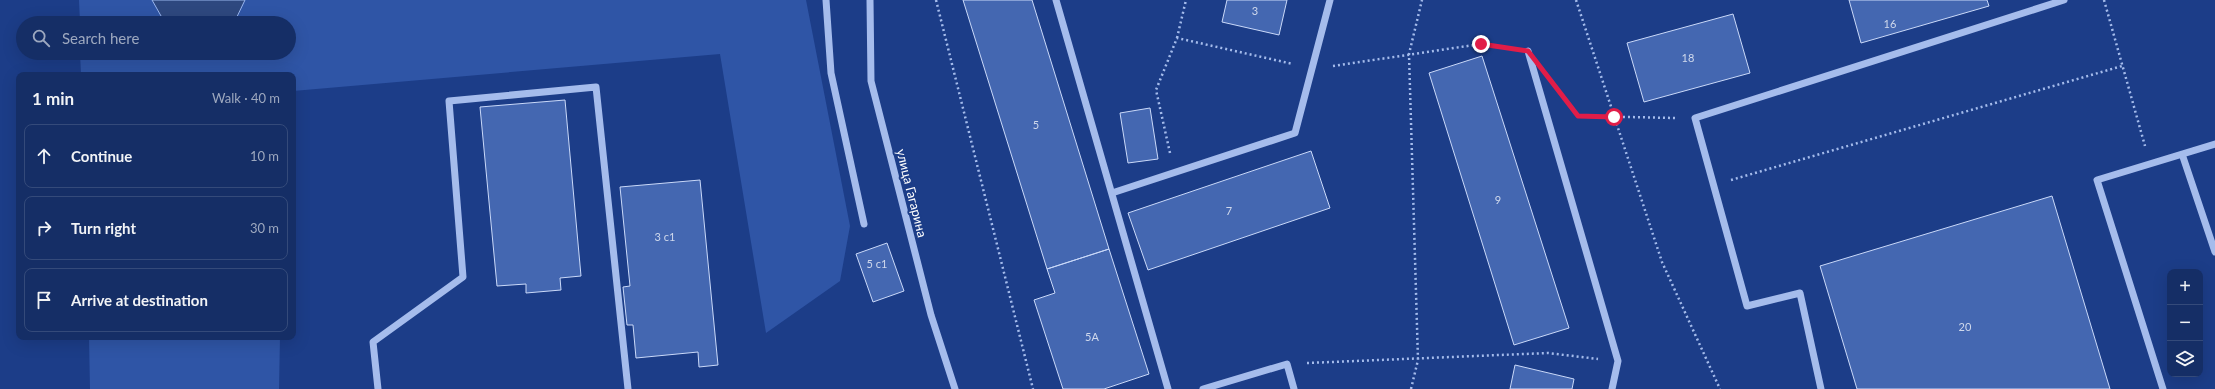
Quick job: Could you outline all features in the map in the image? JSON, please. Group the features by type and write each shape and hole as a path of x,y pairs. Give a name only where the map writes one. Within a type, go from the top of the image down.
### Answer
{"street":[{"path":"826,0 831,73 864,224"},
{"name":"улица Гагарина","path":"870,0 871,81 931,315 955,389"},
{"path":"1056,0 1168,389"},
{"path":"1112,193 1295,133 1330,0"},
{"path":"1821,389 1800,293 1747,306 1695,118 2064,0"},
{"path":"1528,51 1618,361 1612,389"},
{"path":"378,389 373,342 463,277 449,100 596,87 628,389"},
{"path":"2163,389 2097,180 2215,144"},
{"path":"2182,154 2215,252"},
{"path":"1203,389 1287,364 1294,389"}],"path":[{"path":"936,0 1033,389"},
{"path":"1174,173 1156,90 1177,38 1186,0"},
{"path":"1411,389 1418,360 1409,54 1422,0"},
{"path":"1576,0 1662,262 1720,389"},
{"path":"2104,0 2150,164"},
{"path":"1177,38 1312,69 1481,44 1528,51"},
{"path":"1714,185 2122,66"},
{"path":"1560,92 1578,116 1695,118"},
{"path":"1287,364 1418,360 1548,353 1618,361"}],"shaded area":[{"path":"79,0 806,0 850,226 840,281 766,333 720,54 296,91 296,72 81,72 80,60 296,60 296,16 80,16"},
{"path":"152,0 245,0 237,16 161,16"},
{"path":"89,340 280,340 279,389 90,389"}],"building":[{"path":"963,0 1032,0 1109,249 1047,269"},
{"path":"1227,0 1287,0 1279,35 1222,22"},
{"path":"1849,0 1987,0 1989,6 1861,43"},
{"path":"1733,14 1750,73 1644,102 1627,43"},
{"path":"1482,56 1569,328 1514,345 1429,73"},
{"path":"565,100 581,276 560,278 561,290 526,293 526,284 497,286 480,107"},
{"path":"1150,108 1158,159 1128,163 1120,113"},
{"path":"1311,151 1330,208 1148,270 1128,213"},
{"path":"700,180 718,365 699,367 698,352 636,358 633,325 627,325 623,287 630,286 620,187"},
{"path":"2052,196 2110,389 1857,389 1820,266"},
{"path":"887,243 904,291 873,302 856,254"},
{"path":"1109,249 1149,374 1104,389 1063,389 1034,300 1055,293 1047,269"},
{"path":"1515,365 1574,379 1572,389 1510,389"}],"route":[{"path":"1481,44 1528,51 1578,116 1614,117"}]}
